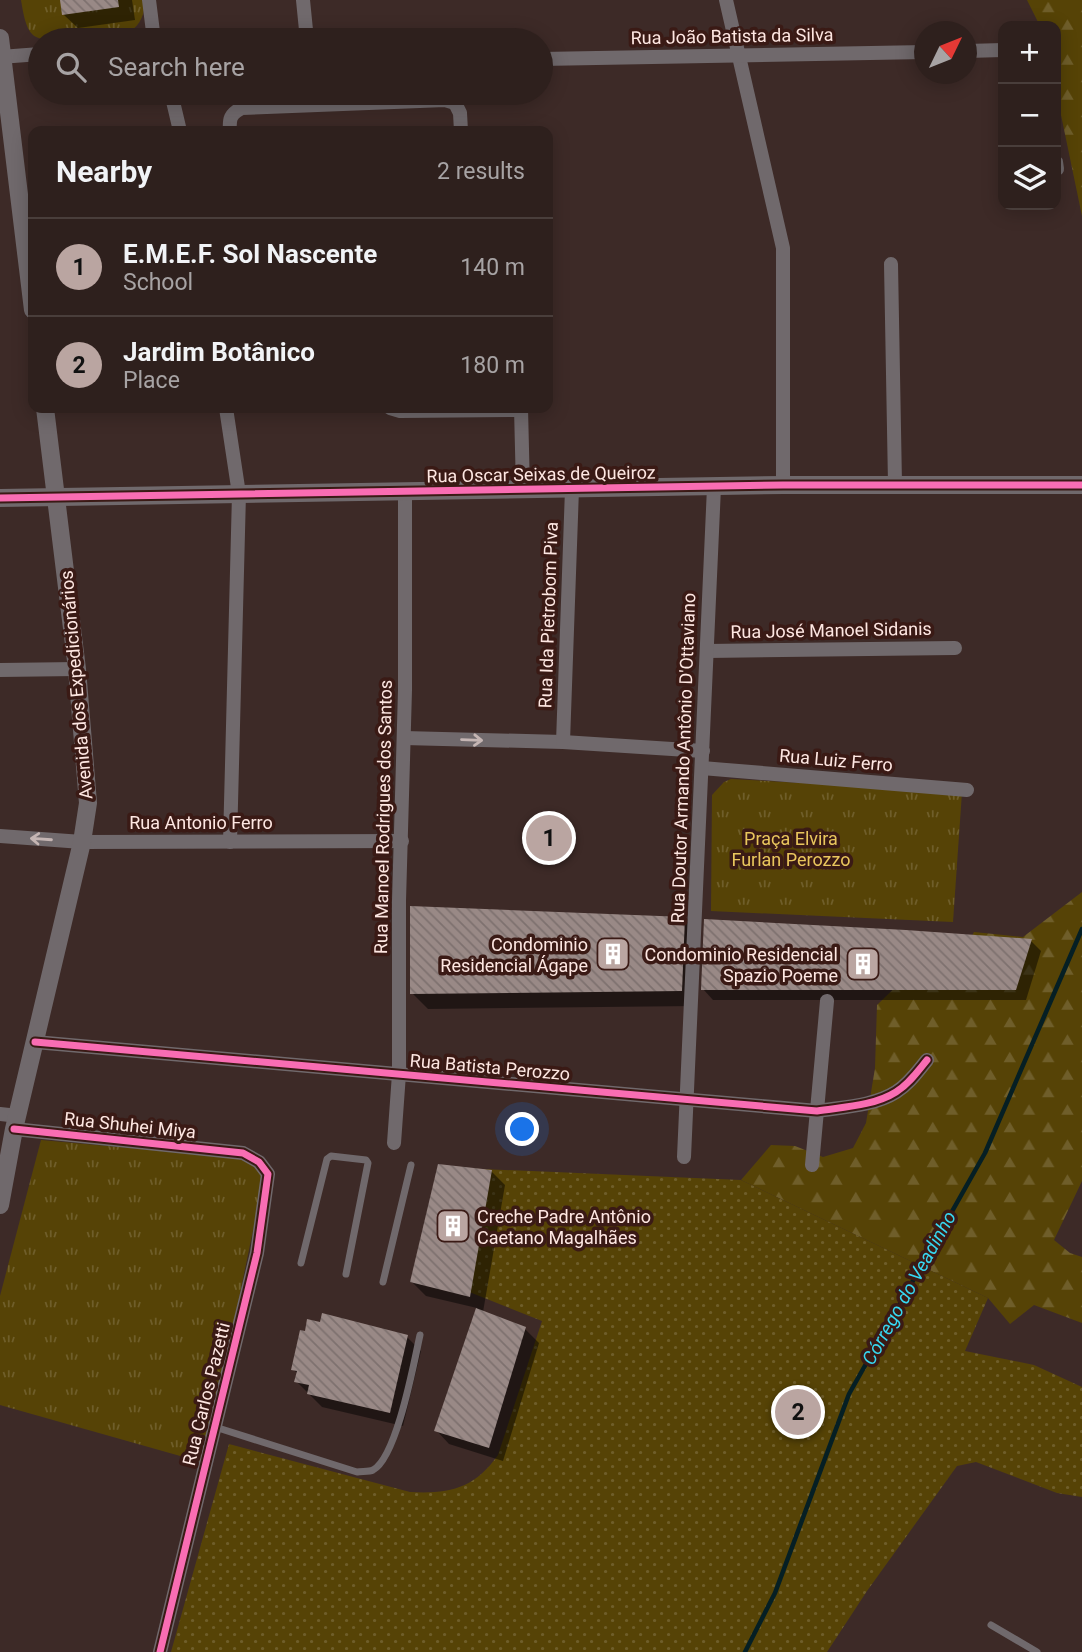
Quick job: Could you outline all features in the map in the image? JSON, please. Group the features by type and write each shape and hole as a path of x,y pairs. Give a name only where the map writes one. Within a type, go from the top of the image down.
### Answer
{"street":[{"path":"149,0 152,28"},
{"path":"303,0 306,28"},
{"path":"726,0 783,248 783,485"},
{"path":"0,37 28,254"},
{"path":"977,51 998,50"},
{"name":"Rua João Batista da Silva","path":"553,59 914,51"},
{"path":"1,57 28,55"},
{"path":"174,105 179,126"},
{"path":"230,126 233,112 242,108 318,105"},
{"path":"456,105 460,113 461,126"},
{"path":"891,264 895,484"},
{"name":"Avenida dos Expedicionários","path":"0,1205 11,1120 35,1042 82,842 88,803 77,669 46,413"},
{"path":"227,413 239,494 230,842"},
{"path":"521,413 523,490"},
{"name":"Rua Oscar Seixas de Queiroz","path":"0,498 783,485 1082,485"},
{"name":"Rua Doutor Armando Antônio D'Ottaviano","path":"684,1157 714,487"},
{"name":"Rua Ida Pietrobom Piva","path":"563,743 572,489"},
{"name":"Rua Manoel Rodrigues dos Santos","path":"394,1143 399,1074 405,492"},
{"name":"Rua José Manoel Sidanis","path":"706,651 955,648"},
{"path":"0,670 77,669"},
{"path":"404,738 702,751"},
{"name":"Rua Luiz Ferro","path":"702,768 967,790"},
{"name":"Rua Antonio Ferro","path":"0,836 82,842 402,841"},
{"path":"812,1165 827,1001"},
{"name":"Rua Batista Perozzo","path":"35,1042 817,1111 859,1105 896,1092 927,1060"},
{"name":"Rua Shuhei Miya","path":"11,1120 243,1153"},
{"name":"Rua Carlos Pazetti","path":"160,1652 257,1253 268,1174 259,1161 243,1153"}],"lane":[{"path":"302,1263 327,1159 331,1156 366,1160 368,1164 346,1273"},
{"path":"383,1282 411,1164"},
{"path":"214,1427 357,1472 373,1470 382,1460 402,1415 420,1335"},
{"path":"991,1625 1037,1652"}],"green space":[{"path":"21,0 145,0 141,18 134,28 28,28"},
{"path":"1027,0 1082,0 1082,216 1061,115 1061,21 1038,21"},
{"name":"Praça Elvira Furlan Perozzo","path":"731,779 962,792 953,922 711,911 712,795 724,782"},
{"path":"1082,892 1082,1181 1054,1240 1070,1253 1082,1257 1082,1323 1034,1305 1010,1324 988,1298 741,1180 771,1145 795,1146 823,1157 853,1148 866,1123 875,1068 877,1005 910,973 959,960 974,932 1023,937"},
{"path":"41,1140 239,1158 255,1165 264,1177 205,1463 0,1405 0,1296"},
{"path":"458,1168 741,1180 988,1298 965,1351 1034,1365 1082,1387 1082,1497 1057,1493 976,1462 957,1466 867,1591 827,1652 171,1652 229,1444 410,1492 437,1492 460,1487 480,1475 498,1455 542,1321 447,1283"}],"building":[{"path":"60,0 118,0 119,7 62,15"},
{"path":"410,906 685,917 682,991 410,994"},
{"name":"Condominio Residencial Spazio Poeme","path":"704,919 1032,939 1016,990 701,990"},
{"name":"Creche Padre Antônio Caetano Magalhães","path":"438,1164 492,1170 470,1297 410,1282"},
{"path":"476,1308 526,1327 489,1448 434,1431"},
{"path":"322,1313 408,1335 390,1413 307,1394 309,1385 294,1382 297,1371 291,1370 300,1330 305,1331 307,1319 320,1322"}],"waterway":[{"name":"Córrego do Veadinho","path":"745,1652 775,1593 849,1394 985,1153 1082,929"}],"cycle path":[{"path":"0,498 783,485 1082,485"},
{"path":"35,1042 817,1111 858,1105 887,1097 905,1085 927,1060"},
{"path":"14,1129 243,1153 259,1162 268,1174 257,1253 160,1652"}],"place":[{"name":"E.M.E.F. Sol Nascente","path":"549,838"},
{"name":"Condominio Residencial Ágape","path":"613,954"},
{"name":"Condominio Residencial Spazio Poeme","path":"863,964"},
{"name":"Creche Padre Antônio Caetano Magalhães","path":"453,1226"},
{"name":"Jardim Botânico","path":"798,1412"}]}
